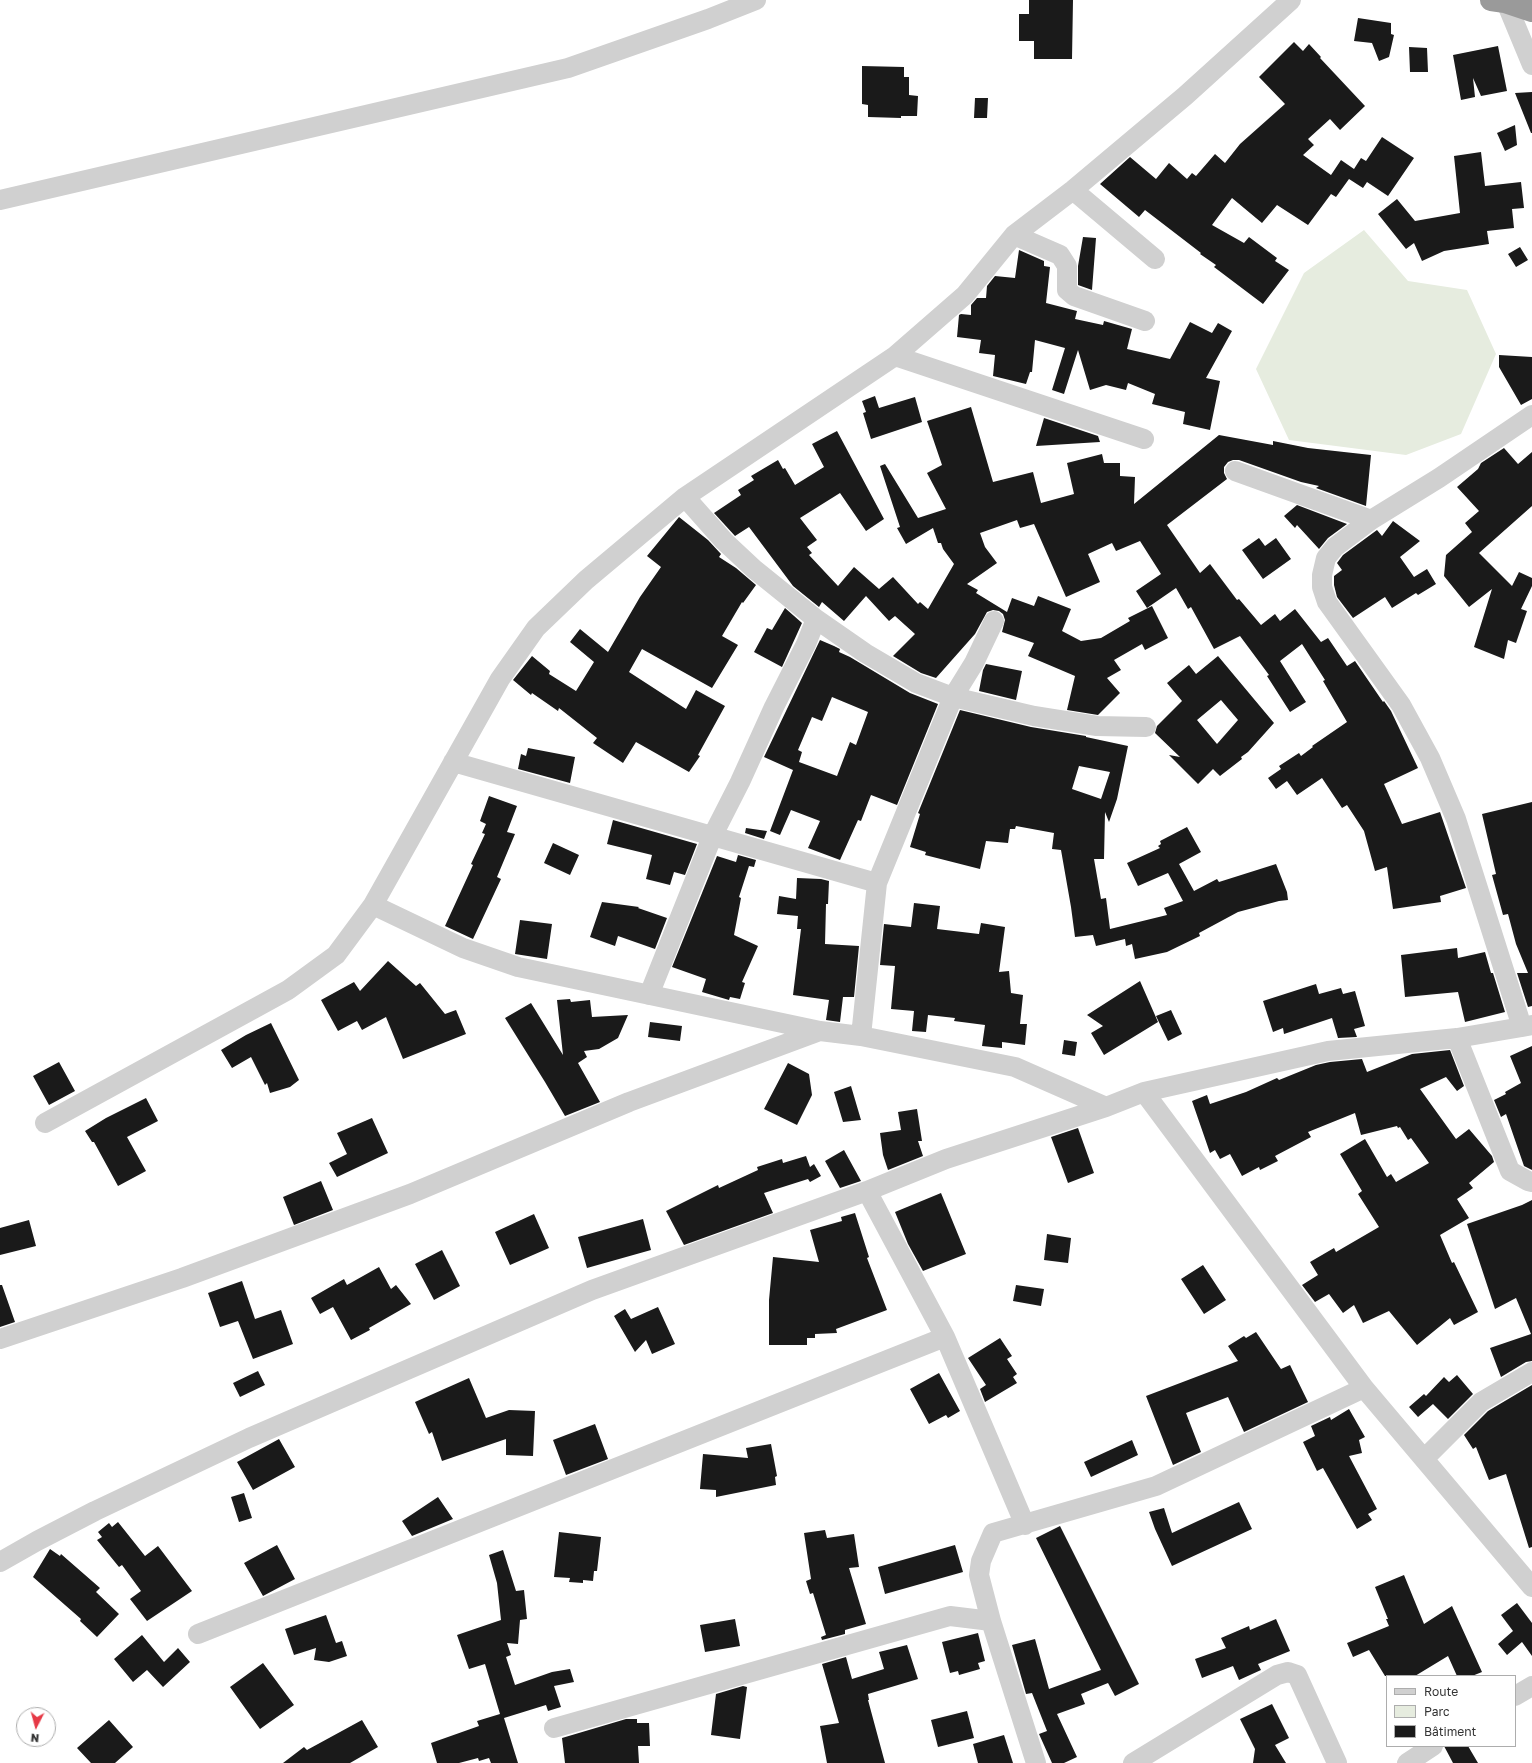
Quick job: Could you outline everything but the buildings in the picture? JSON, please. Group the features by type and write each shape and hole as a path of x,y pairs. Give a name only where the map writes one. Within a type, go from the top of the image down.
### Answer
{"highway":[{"path":"1501,1 1532,11"}],"street":[{"path":"0,200 568,68 708,19 756,0"},
{"path":"45,1123 288,990 336,955 373,905 500,679 536,628 586,580 685,497 895,356 965,295 1014,235 1073,190 1185,96 1291,0"},
{"path":"1501,1 1532,65"},
{"path":"1073,190 1155,259"},
{"path":"1014,235 1060,255 1067,266 1067,290 1074,296 1145,321"},
{"path":"895,356 1144,439"},
{"path":"0,1562 95,1511 250,1438 585,1293 867,1191 946,1159 1106,1107 1144,1092 1328,1051 1457,1038 1527,1026 1456,819 1430,758 1401,705 1327,602 1322,587 1322,575 1326,558 1335,547 1371,520 1439,478 1532,416"},
{"path":"1235,471 1371,520"},
{"path":"685,497 724,541 754,570 816,619 865,653 916,683 952,697 1034,716 1097,726 1146,727"},
{"path":"649,995 712,837 806,644 816,619"},
{"path":"862,1036 877,883 952,697 974,663 994,621"},
{"path":"453,762 877,883"},
{"path":"373,905 463,948 518,967 820,1031 862,1036 1015,1067 1106,1107"},
{"path":"0,1339 182,1278 410,1194 628,1102 820,1031"},
{"path":"1457,1038 1510,1171 1532,1182"},
{"path":"1144,1092 1364,1388 1425,1458 1532,1587"},
{"path":"867,1191 945,1337 1025,1525"},
{"path":"198,1634 945,1337"},
{"path":"1425,1458 1481,1402 1532,1372"},
{"path":"1036,1763 991,1620 979,1575 980,1561 993,1533 1156,1486 1364,1388"},
{"path":"554,1728 950,1616 991,1620"},
{"path":"1133,1763 1277,1675 1288,1672 1297,1674 1337,1763"},
{"path":"1516,1695 1532,1686"},
{"path":"1407,1763 1431,1747"}],"green space":[{"path":"1364,230 1408,281 1467,290 1496,354 1461,434 1406,455 1289,440 1256,369 1304,273"}]}
